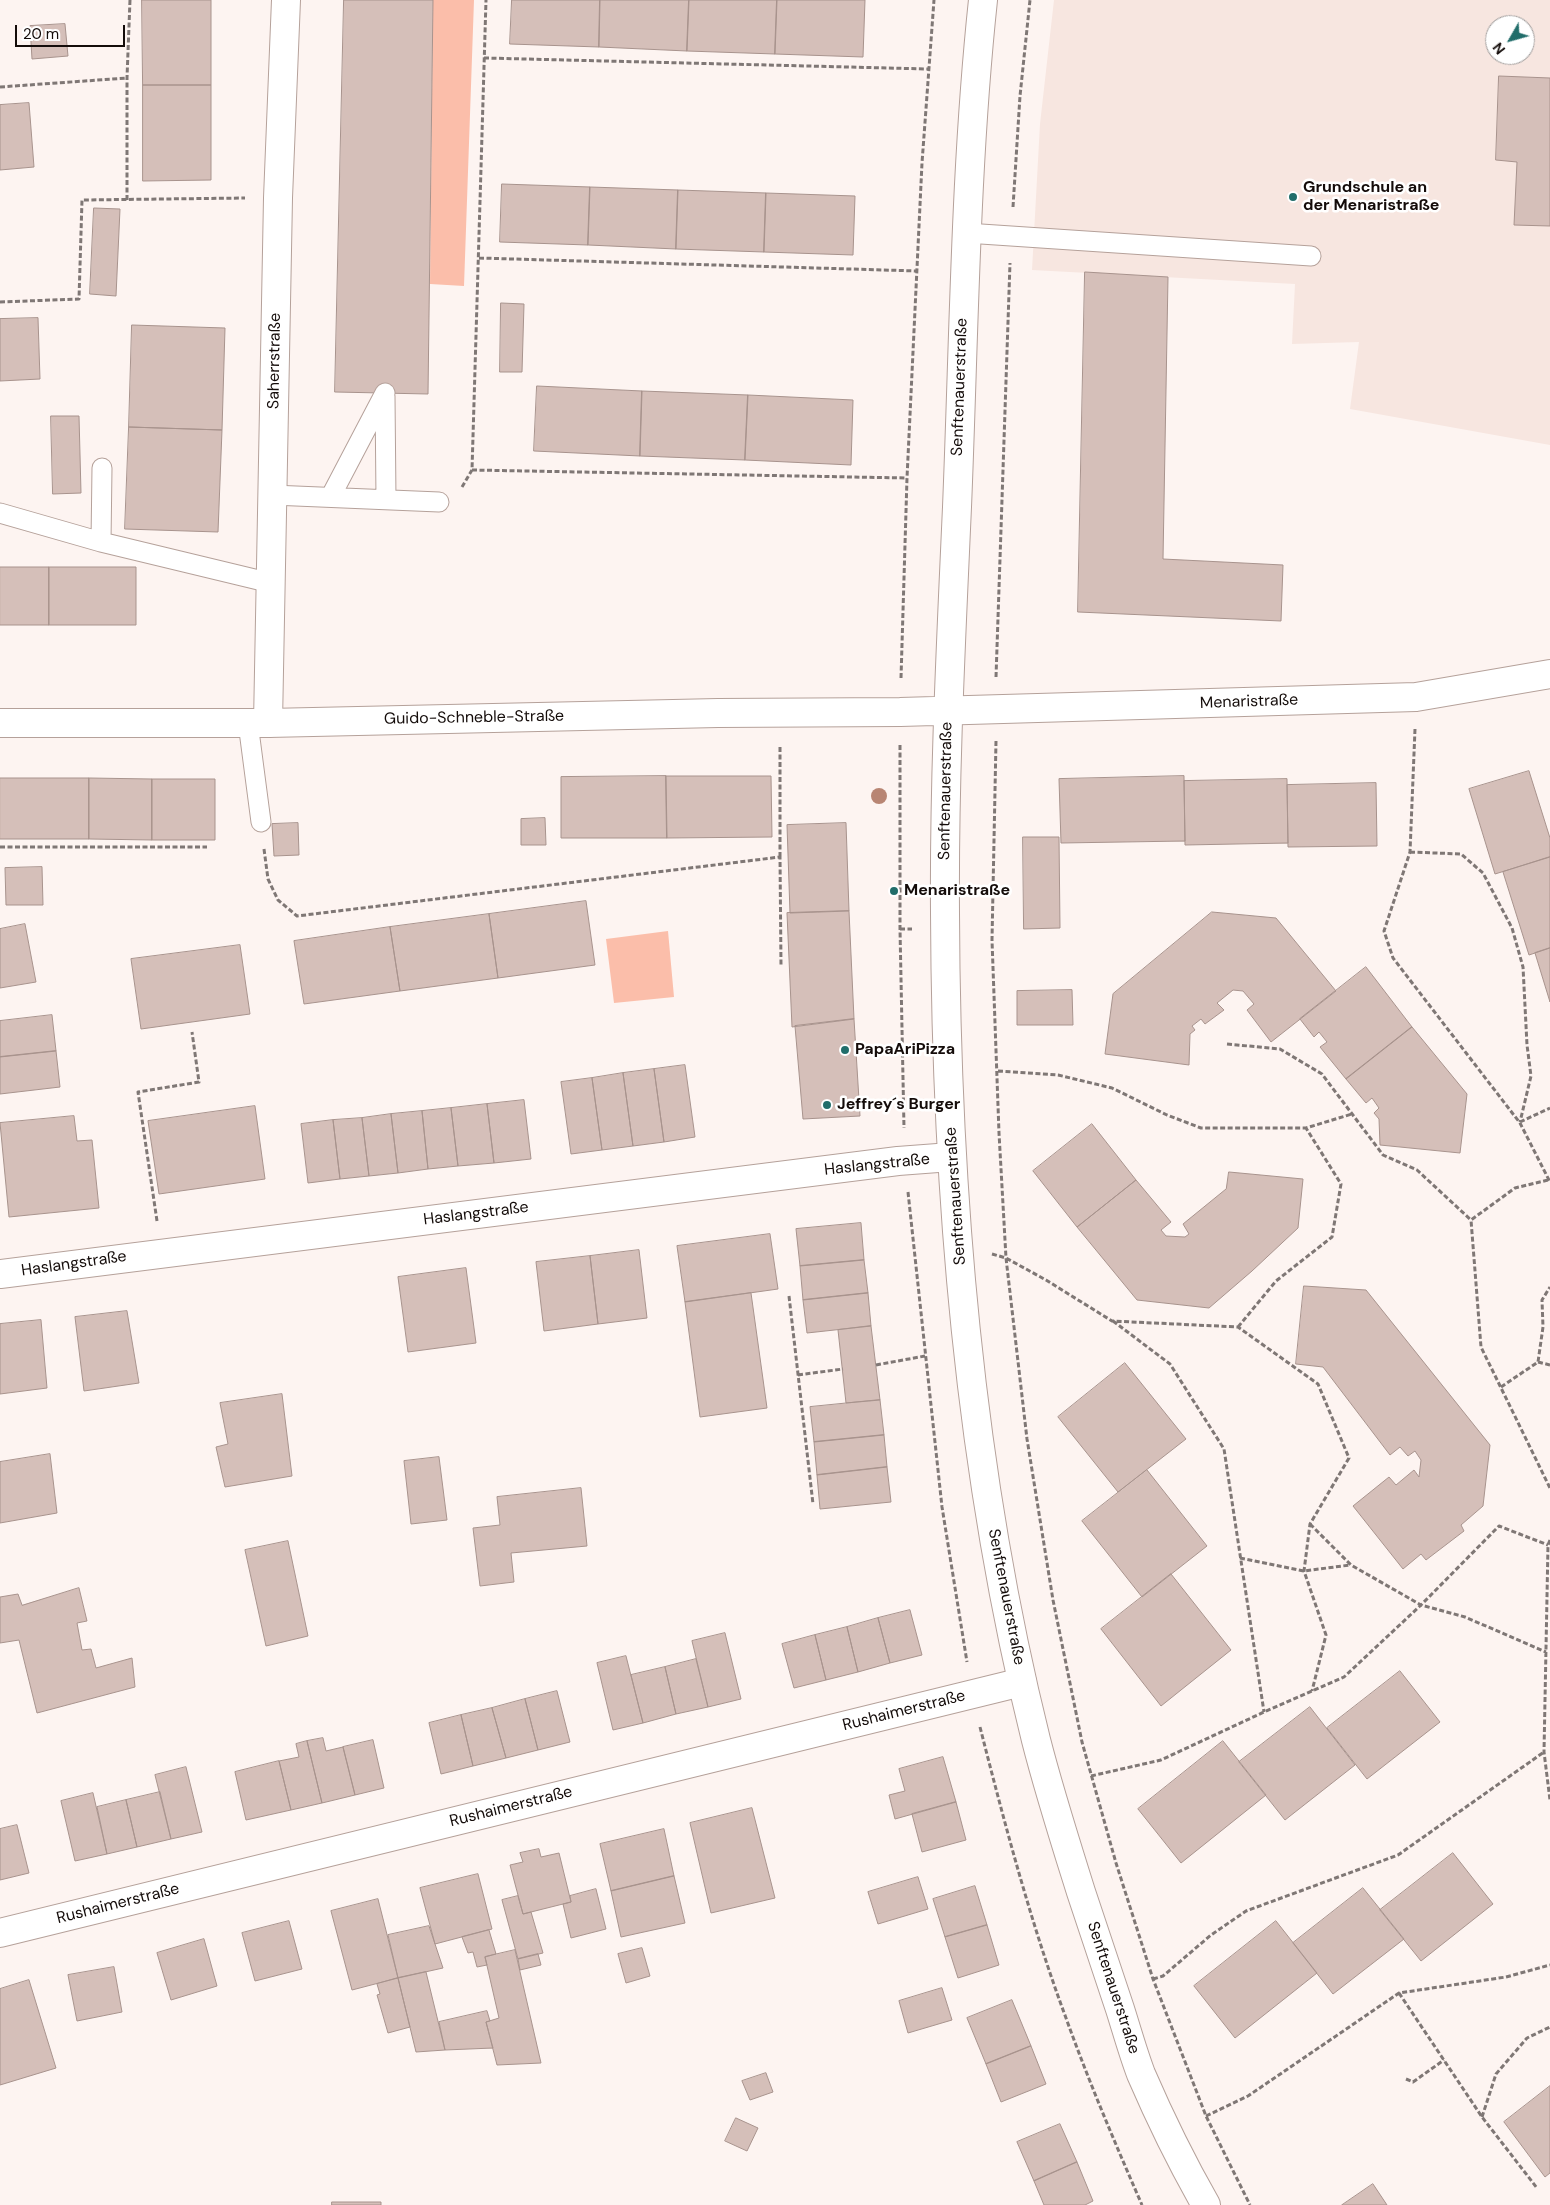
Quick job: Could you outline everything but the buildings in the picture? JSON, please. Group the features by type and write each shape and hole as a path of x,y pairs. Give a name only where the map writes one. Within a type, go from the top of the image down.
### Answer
{"street":[{"name":"Saherrstraße","path":"258,723 271,583 278,198 286,0"},
{"name":"Senftenauerstraße","path":"982,0 975,70 966,233 957,499 947,711 944,914 951,1157 967,1339 987,1502 1022,1682 1037,1746 1064,1840 1141,2072 1193,2182 1206,2205"},
{"name":"Menaristraße","path":"947,711 1416,697 1550,674"},
{"name":"Guido-Schneble-Straße","path":"0,723 258,723 718,712 947,711"},
{"name":"Haslangstraße","path":"0,1274 162,1252 889,1162 951,1157"},
{"name":"Rushaimerstraße","path":"0,1932 1022,1682"}],"lane":[{"path":"966,233 1311,256"},
{"path":"331,496 385,393 386,499"},
{"path":"101,542 102,468"},
{"path":"272,495 439,502"},
{"path":"0,513 101,542 271,583"},
{"path":"258,723 264,812"}],"path":[{"path":"127,200 127,78 130,0"},
{"path":"439,502 460,489 472,470 486,0"},
{"path":"1030,0 1020,96 1011,236 996,710 992,940 1006,1258 1027,1439 1051,1591 1082,1742 1116,1863 1154,1979 1206,2116 1250,2205"},
{"path":"484,58 928,69"},
{"path":"0,87 127,78"},
{"path":"0,302 79,298 82,200 278,198"},
{"path":"479,258 918,271"},
{"path":"472,470 907,478"},
{"path":"1416,697 1410,852 1384,931 1393,958 1520,1123 1549,1181 1515,1188 1471,1220"},
{"path":"780,713 781,966"},
{"path":"264,812 268,879 278,900 297,916 780,857"},
{"path":"0,847 207,847"},
{"path":"1410,852 1461,854 1483,873 1512,928 1523,967 1527,1046 1531,1076 1520,1123"},
{"path":"162,1252 138,1092 198,1082 192,1032"},
{"path":"1227,1044 1280,1049 1322,1074 1383,1155 1417,1170 1471,1220 1481,1347 1550,1488"},
{"path":"998,1071 1058,1075 1112,1088 1166,1115 1201,1128 1306,1128 1352,1114"},
{"path":"1520,1123 1550,1108"},
{"path":"1238,1327 1276,1280 1332,1237 1341,1184 1306,1128"},
{"path":"959,1245 1006,1258 1112,1321 1170,1364 1224,1449 1264,1712"},
{"path":"1501,1387 1538,1362 1543,1327 1542,1300 1550,1287"},
{"path":"789,1296 812,1504"},
{"path":"1112,1321 1238,1327 1318,1384 1349,1458 1310,1524 1304,1570 1326,1635 1312,1691"},
{"path":"876,1365 925,1356"},
{"path":"1538,1362 1550,1365"},
{"path":"798,1375 843,1369"},
{"path":"1310,1524 1351,1565 1421,1605 1465,1617 1546,1652"},
{"path":"1092,1776 1161,1760 1344,1677 1421,1605 1499,1526 1548,1545"},
{"path":"1550,1540 1548,1545 1544,1752 1550,1800"},
{"path":"1240,1558 1304,1570 1351,1565"},
{"path":"1154,1979 1163,1976 1211,1934 1246,1911 1398,1855 1544,1752"},
{"path":"1206,2116 1248,2096 1399,1993 1506,1977 1550,1964"},
{"path":"1399,1993 1482,2117 1537,2188"},
{"path":"1482,2117 1496,2074 1527,2038 1550,2027"},
{"path":"1406,2079 1412,2082 1444,2060"}],"shaded area":[{"path":"433,0 474,0 464,286 430,284"},
{"name":"Grundschule an der Menaristraße","path":"1054,0 1550,0 1550,445 1350,409 1359,342 1292,344 1295,284 1032,270 1040,124"},
{"path":"668,931 674,997 614,1003 606,939"}],"place":[{"name":"Grundschule an der Menaristraße","path":"1293,197"},
{"name":"Menaristraße","path":"894,891"},
{"name":"PapaAriPizza","path":"845,1050"},
{"name":"Jeffrey´s Burger","path":"827,1105"}]}
